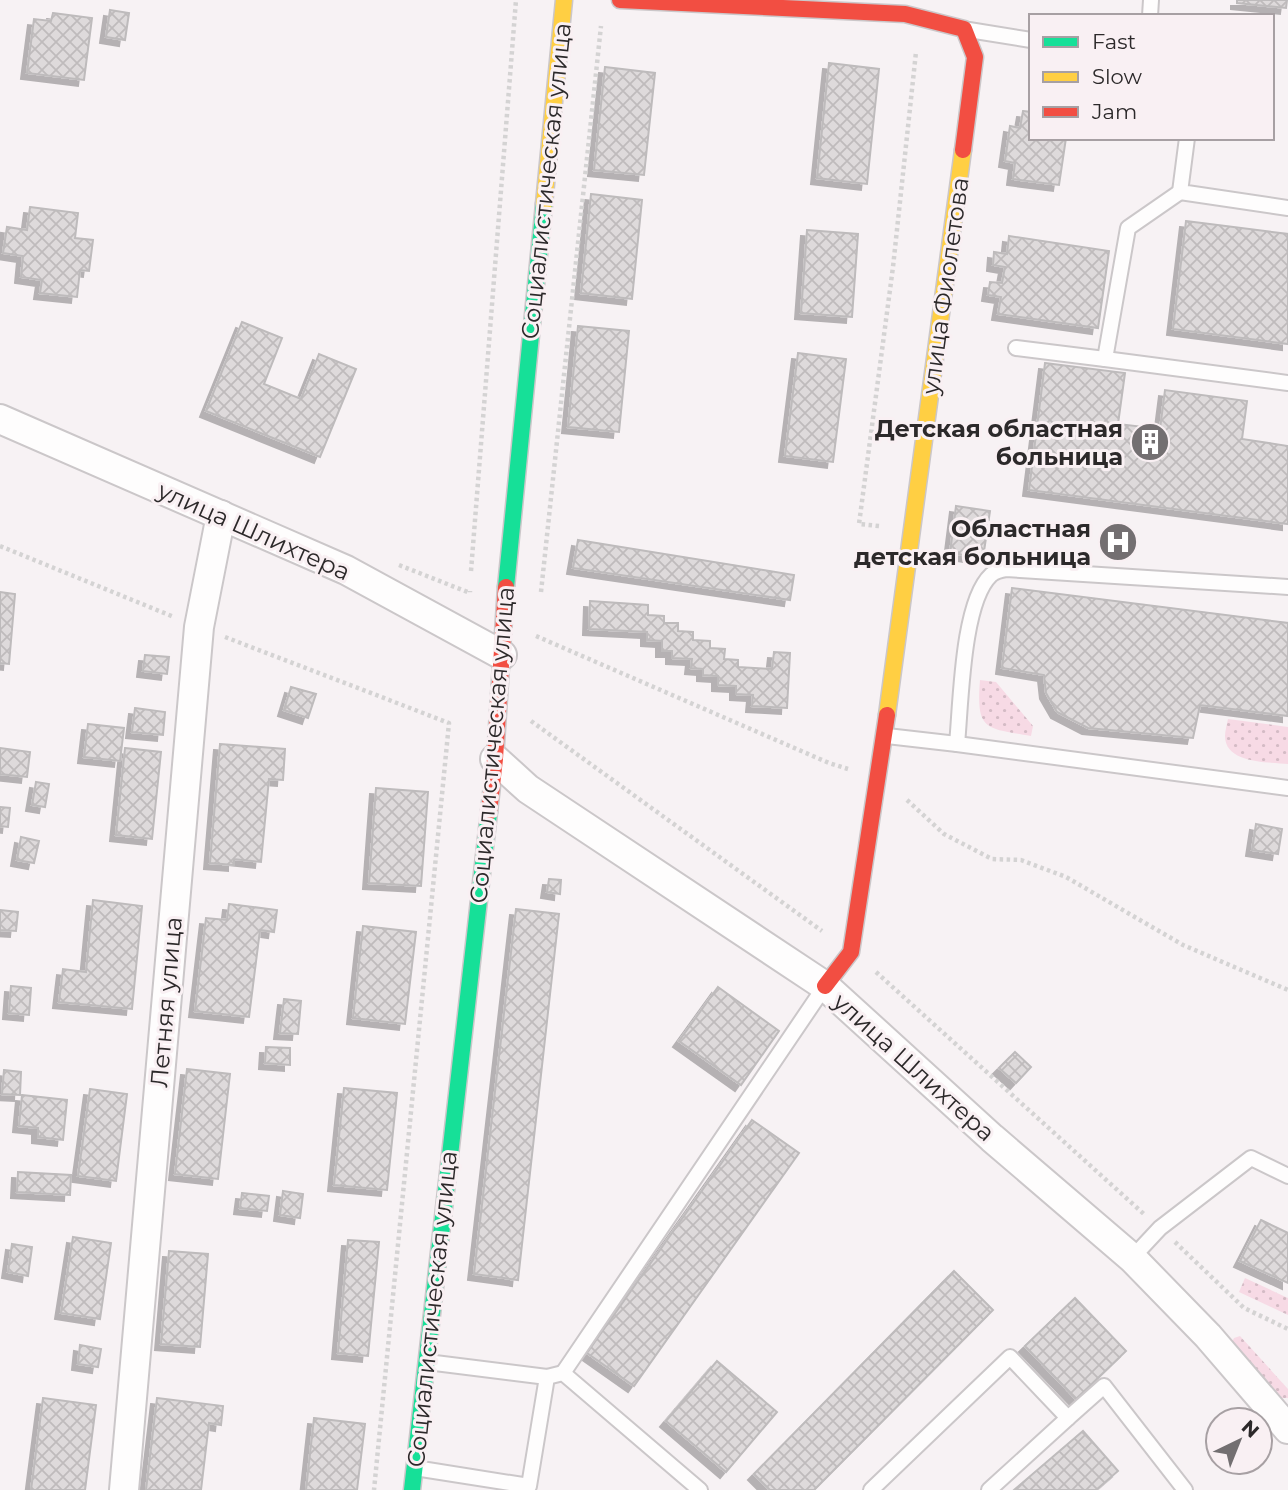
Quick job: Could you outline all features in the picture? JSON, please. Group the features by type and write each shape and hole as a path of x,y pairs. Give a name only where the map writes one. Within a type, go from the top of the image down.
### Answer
{"street":[{"name":"Социалистическая улица","path":"412,1490 495,759 507,578 564,0"},
{"path":"620,0 910,11 964,29"},
{"name":"улица Фиолетова","path":"825,986 851,952 878,778 975,57 964,29"},
{"name":"улица Шлихтера","path":"0,419 346,570 502,655"},
{"name":"Летняя улица","path":"124,1490 199,627 220,515"},
{"name":"улица Шлихтера","path":"495,759 528,789 825,986 992,1138 1132,1258 1208,1336 1288,1429"}],"lane":[{"path":"964,29 1029,40"},
{"path":"1180,192 1187,140"},
{"path":"1105,359 1128,228 1180,192 1288,208"},
{"path":"1016,348 1288,383"},
{"path":"957,744 970,615 988,578 994,572 1006,569 1288,587"},
{"path":"884,736 1288,788"},
{"path":"426,1362 547,1377 563,1373 825,986"},
{"path":"1132,1258 1160,1228 1251,1158 1288,1176"},
{"path":"871,1490 1010,1357 1068,1418"},
{"path":"563,1373 700,1490"},
{"path":"414,1468 529,1486 547,1377"},
{"path":"989,1490 1104,1386 1185,1490"}],"path":[{"path":"394,563 470,593 516,0"},
{"path":"910,11 893,267 859,524 912,530"},
{"path":"540,605 602,14"},
{"path":"0,546 199,627 449,723 374,1490"},
{"path":"535,650 537,627"},
{"path":"536,636 829,763 878,778 944,834 992,859 1021,860 1066,877 1182,945 1288,990"},
{"path":"527,719 851,952 897,989 1244,1308 1288,1329"}],"shaded area":[{"path":"980,680 996,682 1033,726 1031,736 1003,731 987,724 980,709"},
{"path":"1228,719 1288,727 1288,764 1249,760 1232,752 1225,736"},
{"path":"1245,1278 1288,1298 1288,1315 1239,1292"},
{"path":"1240,1336 1288,1389 1288,1398 1281,1398 1231,1344 1234,1338"}],"building":[{"path":"1237,0 1287,0 1286,8 1237,3"},
{"path":"110,10 129,13 125,40 106,37"},
{"path":"53,13 92,18 84,80 27,73 34,19 51,21"},
{"path":"829,63 879,69 867,184 817,178"},
{"path":"605,67 655,73 644,175 594,170"},
{"path":"1023,111 1029,112 1029,140 1066,140 1059,185 1013,179 1015,163 1005,161 1010,126 1020,128"},
{"path":"591,194 642,200 632,299 581,293"},
{"path":"30,207 78,213 75,238 93,240 89,271 80,270 77,297 40,293 42,280 21,277 23,256 3,253 7,227 27,230"},
{"path":"1186,221 1288,234 1288,344 1173,329"},
{"path":"807,230 858,234 852,317 801,313"},
{"path":"1009,236 1109,251 1098,328 998,314 1001,297 988,295 990,282 1002,283 1005,267 993,265 994,252 1007,254"},
{"path":"242,322 282,338 264,384 301,399 319,354 356,369 320,457 206,411"},
{"path":"578,326 629,331 619,432 568,427"},
{"path":"798,353 846,359 833,462 785,456"},
{"name":"Детская областная больница","path":"1045,363 1125,373 1118,424 1160,429 1165,390 1247,401 1242,439 1288,446 1288,524 1029,490"},
{"path":"956,506 990,511 983,558 950,553"},
{"path":"578,540 794,575 790,600 573,568"},
{"path":"1012,588 1288,623 1288,716 1200,705 1193,738 1088,728 1057,712 1046,693 1044,675 1002,668"},
{"path":"0,592 15,594 9,664 0,663"},
{"path":"590,601 648,605 648,615 664,616 664,623 678,623 678,631 693,632 693,640 710,641 710,648 725,649 724,659 738,660 738,667 772,669 774,652 790,653 787,708 752,706 753,695 736,694 736,686 718,685 718,676 703,675 703,669 691,668 692,659 672,658 672,651 662,651 662,641 647,640 647,632 589,629"},
{"path":"145,655 169,657 167,674 143,671"},
{"path":"291,687 316,694 308,718 284,710"},
{"path":"135,708 165,712 163,735 132,732"},
{"path":"88,724 124,728 120,761 84,757"},
{"path":"220,744 285,749 283,780 269,779 261,862 234,859 234,865 210,863"},
{"path":"0,748 30,752 27,777 0,774"},
{"path":"125,748 161,752 152,839 116,835"},
{"path":"36,782 49,784 45,807 32,805"},
{"path":"376,788 428,792 421,886 369,883"},
{"path":"0,807 10,808 8,827 0,826"},
{"path":"1256,824 1282,829 1278,854 1252,850"},
{"path":"21,837 39,841 34,863 17,860"},
{"path":"549,879 561,880 560,894 547,892"},
{"path":"93,900 142,906 132,1009 59,1002 63,969 86,972"},
{"path":"229,904 277,910 274,932 260,930 249,1017 195,1011 206,918 227,920"},
{"path":"516,909 559,914 518,1280 474,1274"},
{"path":"0,910 18,912 16,931 0,930"},
{"path":"363,926 416,932 405,1024 353,1018"},
{"path":"11,986 31,988 29,1015 9,1013"},
{"path":"718,987 779,1031 741,1085 679,1041"},
{"path":"284,999 301,1001 298,1034 280,1033"},
{"path":"266,1047 290,1048 290,1065 265,1063"},
{"path":"1015,1052 1031,1067 1016,1083 999,1068"},
{"path":"187,1069 230,1074 218,1179 175,1174"},
{"path":"4,1070 21,1072 20,1095 2,1094"},
{"path":"344,1088 397,1093 387,1190 334,1185"},
{"path":"90,1089 127,1094 116,1181 78,1176"},
{"path":"22,1095 67,1100 63,1140 38,1137 38,1128 19,1126"},
{"path":"752,1120 799,1153 634,1386 587,1353"},
{"path":"18,1172 71,1175 70,1195 17,1192"},
{"path":"283,1191 303,1194 300,1218 280,1215"},
{"path":"242,1193 269,1196 267,1211 240,1208"},
{"path":"1261,1220 1288,1233 1288,1283 1240,1261"},
{"path":"73,1237 111,1243 100,1319 61,1313"},
{"path":"348,1240 379,1242 368,1356 338,1353"},
{"path":"12,1244 32,1247 28,1276 8,1272"},
{"path":"169,1251 208,1254 200,1347 161,1344"},
{"path":"954,1271 993,1310 814,1490 770,1490 754,1474"},
{"path":"1075,1298 1126,1351 1076,1399 1025,1346"},
{"path":"80,1345 101,1349 98,1367 78,1364"},
{"path":"717,1361 777,1412 726,1472 666,1421"},
{"path":"43,1398 96,1405 85,1490 31,1490"},
{"path":"157,1398 223,1406 221,1425 209,1423 201,1490 146,1490"},
{"path":"314,1418 365,1424 357,1490 306,1490"},
{"path":"1083,1431 1118,1471 1096,1490 1014,1490"}],"traffic: fast":[{"path":"506,587 544,204"},
{"path":"412,1490 489,812"}],"traffic: slow":[{"path":"544,204 564,0"},
{"path":"887,715 963,150"}],"traffic: jam":[{"path":"620,0 905,14 964,29 975,57 963,150"},
{"path":"489,812 506,587"},
{"path":"825,986 851,952 887,715"}],"place":[{"name":"Детская областная больница","path":"1150,442"},
{"name":"Областная детская больница","path":"1118,542"}]}
